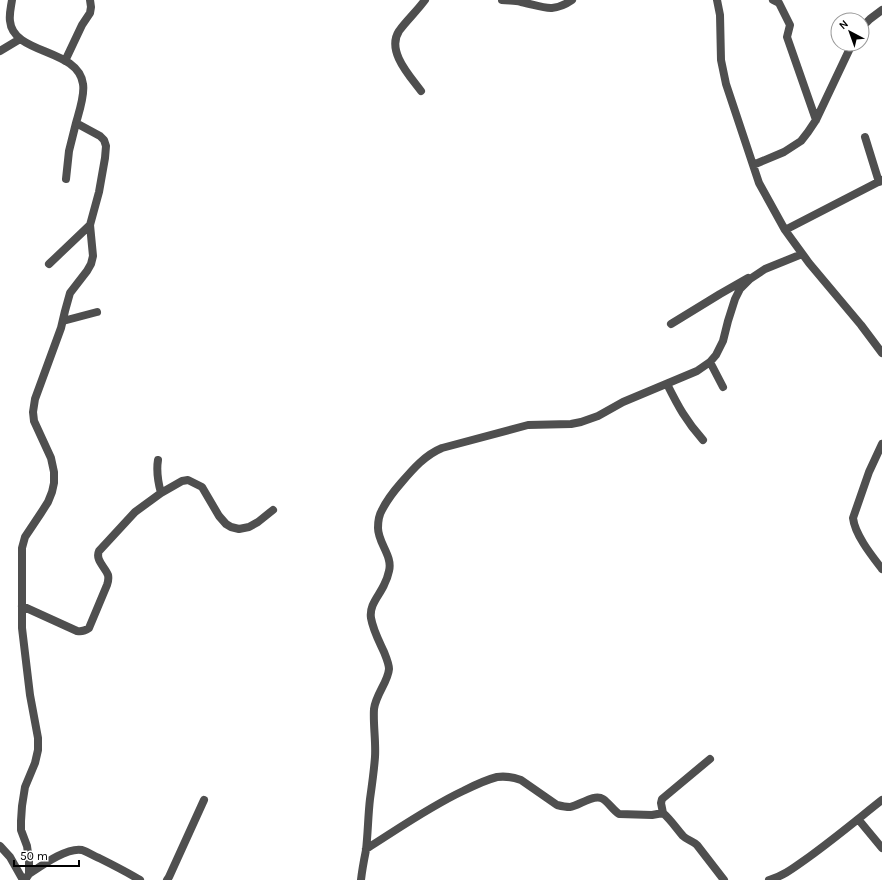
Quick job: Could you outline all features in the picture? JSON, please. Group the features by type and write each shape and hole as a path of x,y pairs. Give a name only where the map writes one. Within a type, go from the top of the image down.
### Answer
{"street":[{"path":"12,0 10,22 13,32 30,46 65,60 80,74 83,83 84,90 69,151 66,179"},
{"path":"65,60 82,25 90,13 90,0"},
{"path":"421,91 400,62 396,52 395,41 399,32 425,0"},
{"path":"502,0 521,2 542,8 556,8 572,0"},
{"path":"717,0 720,15 721,60 726,84 759,183 785,230 802,254 882,353"},
{"path":"773,0 779,3 790,25 787,37 816,120"},
{"path":"870,19 882,10"},
{"path":"0,51 20,39"},
{"path":"753,165 784,152 801,141 816,120 848,52"},
{"path":"26,878 29,860 21,821 25,787 38,750 38,738 24,654 22,628 22,548 26,537 48,502 54,483 54,472 50,458 34,421 33,412 35,399 56,340 70,293 91,264 93,256 90,225 99,192 106,146 104,140 100,136 76,123"},
{"path":"785,230 881,181 864,137"},
{"path":"50,264 90,225"},
{"path":"671,324 742,281 765,269 802,254"},
{"path":"361,880 374,774 375,704 389,671 389,666 374,629 370,612 384,585 390,566 379,536 378,528 381,511 388,499 416,466 435,451 442,448 528,425 571,424 581,422 598,416 623,402 697,371 716,356 723,341 735,299 740,290 750,279 765,269"},
{"path":"62,321 97,312"},
{"path":"710,362 723,388"},
{"path":"667,384 684,416 703,440"},
{"path":"882,444 869,472 853,518 854,526 882,569"},
{"path":"158,460 158,480 161,493"},
{"path":"22,606 77,631 87,630 109,580 108,575 99,559 99,551 135,512 161,493 182,481 188,480 202,487 219,516 231,527 239,529 249,527 258,522 272,510"},
{"path":"710,759 662,799 661,803 663,813 684,837 697,845 724,880"},
{"path":"366,849 453,796 497,777 521,780 557,805 563,807 569,807 594,797 599,797 619,814 652,815 663,813"},
{"path":"167,880 204,800"},
{"path":"769,880 789,871 816,852 882,800"},
{"path":"858,819 882,848"},
{"path":"0,846 26,878"},
{"path":"26,878 46,862 57,856 81,850 140,880"}]}
